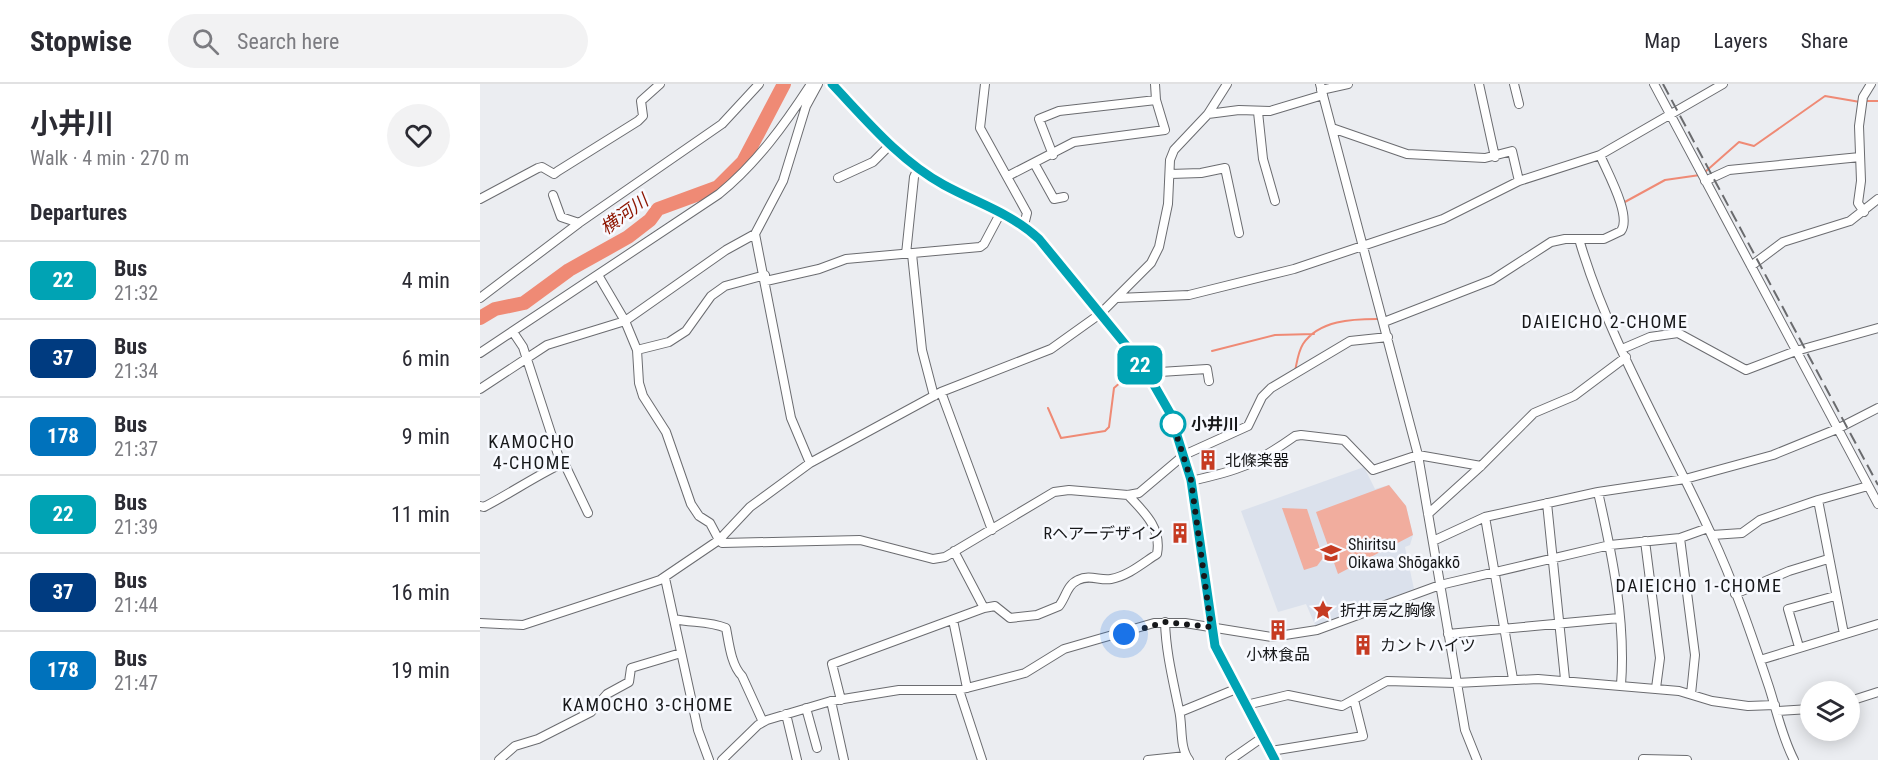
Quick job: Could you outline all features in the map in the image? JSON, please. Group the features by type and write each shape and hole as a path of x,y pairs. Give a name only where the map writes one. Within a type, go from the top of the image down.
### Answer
{"main road":[{"path":"832,84 918,168 944,185 1024,225 1044,243 1150,378 1170,413 1191,480 1215,646 1273,756"}],"street":[{"path":"480,199 538,168 542,167 554,174 638,121 643,116 641,101 660,84"},
{"path":"480,298 579,223 722,124 759,84"},
{"path":"480,353 719,194 738,178 784,126 812,84"},
{"path":"480,389 525,358 563,338 625,321 716,256 755,234 783,182 806,106 818,84"},
{"path":"985,84 980,128 1027,213 1024,225"},
{"path":"1008,176 1053,155 1074,142 1165,130 1156,100 1155,84"},
{"path":"480,623 524,625 665,578 719,540 758,500 810,463 938,394 1046,353 1100,314 1151,263 1159,247 1168,204 1170,160 1174,150 1208,114 1227,84"},
{"path":"1208,114 1239,110 1258,112 1289,107 1321,90 1347,84"},
{"path":"1479,84 1495,157"},
{"path":"1514,84 1519,104"},
{"path":"1654,84 1878,504"},
{"path":"1117,298 1189,295 1294,269 1443,219 1519,181 1600,155 1723,84"},
{"path":"1864,212 1858,203 1859,126 1863,97 1871,84"},
{"path":"1321,90 1418,455 1465,730 1477,760"},
{"path":"1053,155 1039,119 1071,109 1092,109 1156,100"},
{"path":"1258,112 1263,159 1275,201"},
{"path":"1332,128 1407,154 1495,157 1512,151 1519,181"},
{"path":"838,178 873,162 891,144"},
{"path":"1384,322 1492,280 1551,242 1611,237 1624,226 1622,206 1600,155"},
{"path":"1705,181 1729,170 1860,157"},
{"path":"1034,163 1054,200 1064,197"},
{"path":"918,168 914,177 909,254 922,350 992,530"},
{"path":"1170,174 1201,173 1225,168 1239,233"},
{"path":"553,195 561,217 579,223"},
{"path":"1751,266 1783,242 1850,221 1878,199"},
{"path":"637,350 669,342 686,330 711,296 724,286 819,269 846,259 982,246 1001,212"},
{"path":"755,234 791,418 810,463"},
{"path":"1579,239 1588,270 1624,353 1710,531 1760,660 1785,742 1794,760"},
{"path":"598,275 625,321 637,350 639,383 644,396 666,432 691,504 699,516 710,523 722,543 860,540 933,559 945,557 1060,490 1128,495 1139,492 1184,455 1248,426 1262,397 1271,388 1350,341 1388,337"},
{"path":"1428,514 1481,466 1534,413 1574,396 1624,353 1650,337 1678,333 1746,370 1796,351 1878,328"},
{"path":"513,332 523,347 561,464 566,467 588,513"},
{"path":"1150,378 1160,372 1207,369 1209,381"},
{"path":"1433,541 1485,517 1598,492 1685,478 1773,455 1837,429 1878,408"},
{"path":"1191,480 1237,471 1259,461 1294,436 1301,435 1348,442 1373,470 1418,455 1481,466"},
{"path":"480,506 484,507 517,490 537,475 561,464"},
{"path":"722,760 763,722 831,701 914,688 945,691 963,689 1025,673 1064,649 1165,622 1272,637 1317,630 1440,585 1553,557 1610,545 1680,538 1710,531 1743,533 1760,520 1868,486"},
{"path":"1598,492 1610,545 1624,653 1621,685"},
{"path":"841,700 832,664 984,608 996,606 1010,618 1037,615 1059,606 1068,587 1078,580 1091,576 1110,579 1137,568 1157,554 1158,541 1152,520 1128,495"},
{"path":"1818,500 1844,634"},
{"path":"1547,503 1565,679"},
{"path":"1485,517 1513,680"},
{"path":"1680,538 1695,655 1691,694"},
{"path":"1645,541 1660,658 1656,688"},
{"path":"954,552 984,608"},
{"path":"1735,594 1788,571 1828,559"},
{"path":"665,578 698,729 709,760"},
{"path":"1799,647 1788,609 1835,596"},
{"path":"1448,634 1619,618"},
{"path":"674,619 695,623 710,622 726,628 730,650 738,671 763,722"},
{"path":"953,620 963,689 982,760"},
{"path":"1148,760 1188,758 1166,650 1165,622"},
{"path":"1760,660 1878,624"},
{"path":"499,760 515,746 538,739 591,712 607,694 629,682 631,668 681,653"},
{"path":"1246,705 1288,695 1333,707 1342,706 1387,681 1565,679 1656,688 1738,705 1800,709"},
{"path":"1180,712 1236,689"},
{"path":"1860,698 1878,692"},
{"path":"1273,756 1364,736 1354,700"},
{"path":"831,701 844,760"},
{"path":"806,708 817,748"},
{"path":"786,714 797,760"},
{"path":"1230,760 1263,736"},
{"path":"1643,759 1686,760"}],"shaded area":[{"name":"Shiritsu Oikawa Shōgakkō","path":"1364,467 1375,489 1389,485 1406,506 1413,535 1410,545 1405,547 1414,589 1316,627 1306,604 1278,612 1241,511"},
{"path":"1389,485 1406,506 1413,535 1338,574 1316,512"},
{"path":"1282,508 1307,509 1323,558 1317,566 1304,570"}],"waterway":[{"name":"横河川","path":"480,318 495,309 524,303 569,270 628,237 650,220 658,209 718,187 743,162 784,84"},
{"path":"1705,172 1739,142 1754,146 1825,96 1860,102"},
{"path":"1866,101 1878,101"},
{"path":"1623,203 1665,180 1700,175"},
{"path":"1295,371 1303,344 1318,330 1347,321 1377,319"},
{"path":"1212,351 1275,335 1314,334"},
{"path":"1048,408 1061,438 1105,431 1109,427 1114,388 1122,381"}],"railway":[{"path":"1663,84 1878,485"}],"bus line":[{"name":"22","path":"832,84 910,162 944,185 1024,225 1044,243 1150,378 1170,413 1191,480 1215,646 1275,760"}],"place":[{"name":"小井川","path":"1173,424"},
{"name":"北條楽器","path":"1208,460"},
{"name":"Rヘアーデザイン","path":"1180,533"},
{"name":"Shiritsu Oikawa Shōgakkō","path":"1331,553"},
{"name":"折井房之胸像","path":"1323,610"},
{"name":"小林食品","path":"1278,630"},
{"name":"カントハイツ","path":"1363,645"}],"district":[{"name":"DAIEICHO 2-CHOME","path":"1605,321"},
{"name":"KAMOCHO 4-CHOME","path":"532,451"},
{"name":"DAIEICHO 1-CHOME","path":"1699,585"},
{"name":"KAMOCHO 3-CHOME","path":"648,704"}],"route":[{"path":"1124,634 1154,623 1165,622 1211,627 1191,480 1173,424"}]}
